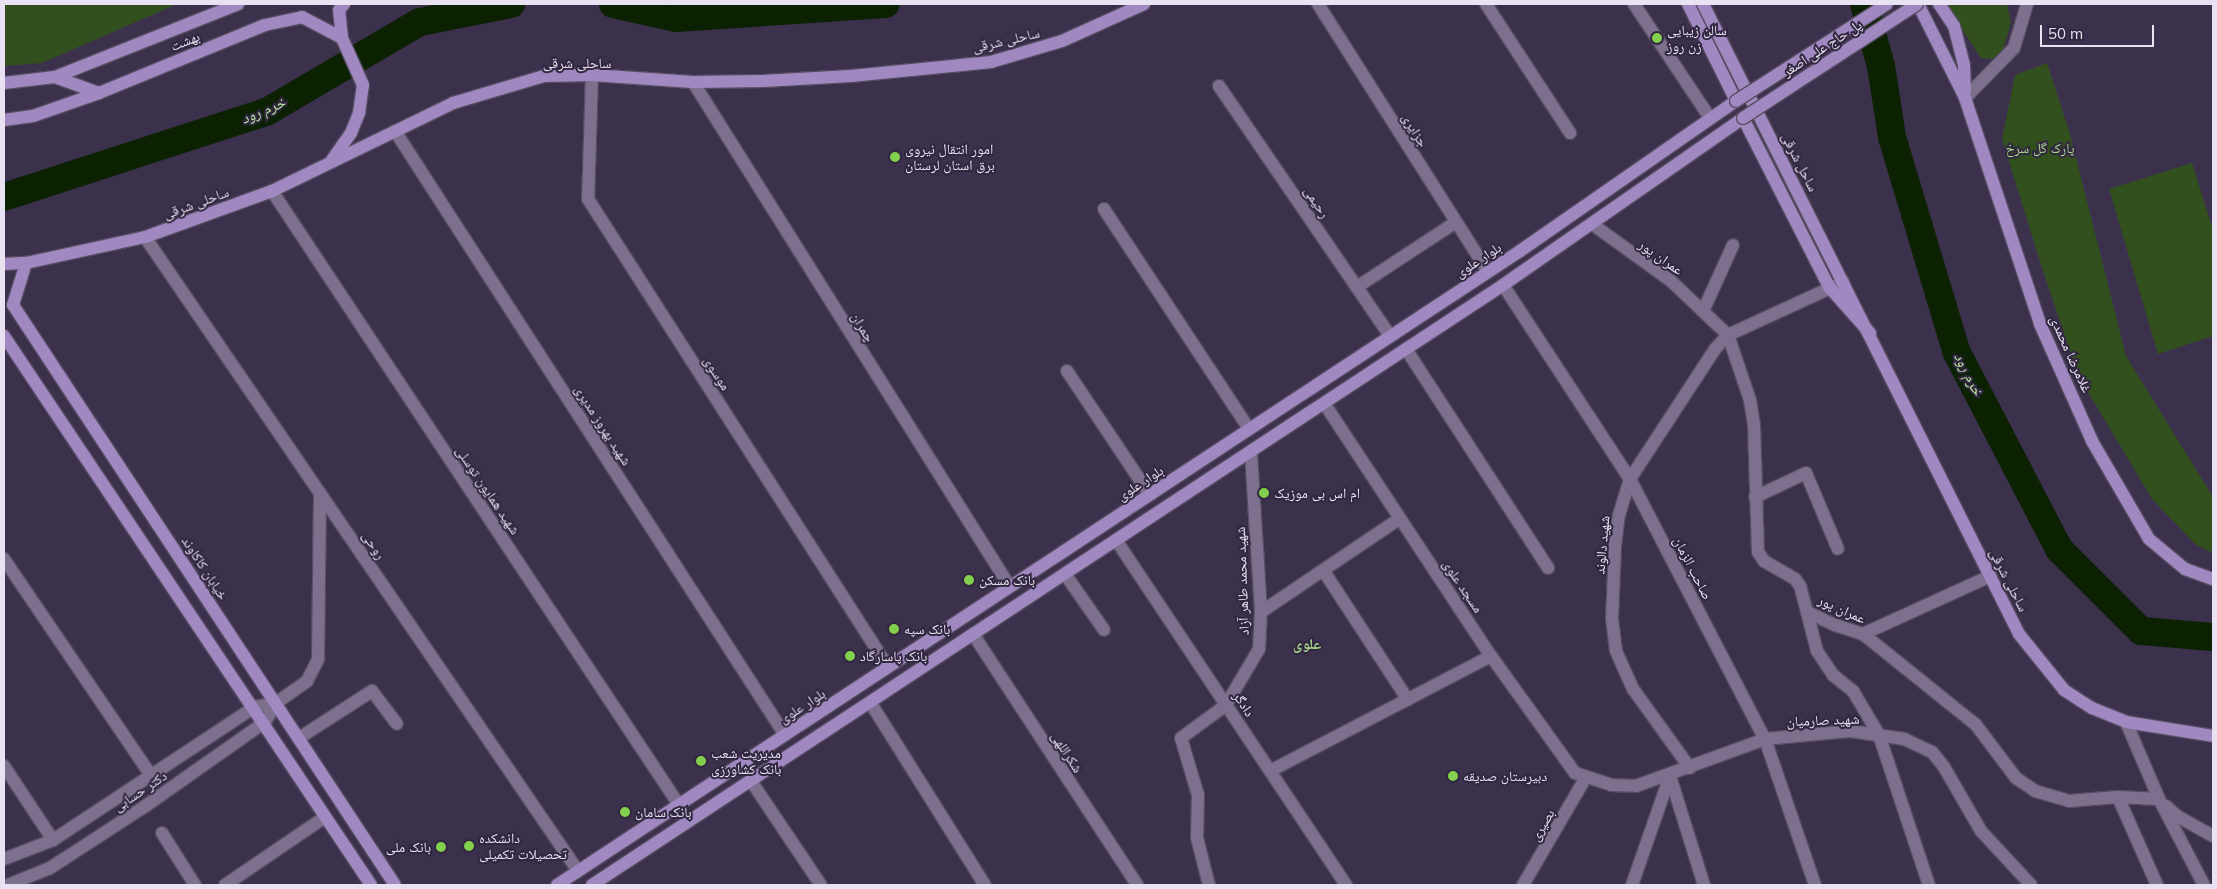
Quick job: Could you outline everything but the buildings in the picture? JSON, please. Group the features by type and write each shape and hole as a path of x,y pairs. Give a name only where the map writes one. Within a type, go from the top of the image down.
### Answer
{"main road":[{"name":"بهشت","path":"4,83 56,77 238,4"},
{"path":"331,161 351,133 359,113 363,85 342,38 339,10 344,4"},
{"name":"ساحلی شرقی","path":"4,264 26,263 146,237 272,191 453,103 494,88 544,76 592,75 693,82 851,76 991,62 1062,41 1144,4"},
{"path":"1688,4 1736,101"},
{"name":"ساحل شرقی","path":"1704,4 1870,333"},
{"name":"پل حاج علی اصغر","path":"1736,101 1887,4"},
{"name":"پل حاج علی اصغر","path":"1743,118 1917,4"},
{"name":"غلامرضا محمدی","path":"1917,4 1966,98 2040,324 2092,441 2149,539 2186,569 2213,579"},
{"name":"غلامرضا محمدی","path":"1939,4 1954,26 1964,65 1966,98"},
{"name":"بهشت","path":"4,120 33,116 98,93 265,25 302,17 342,38"},
{"path":"56,77 98,93"},
{"name":"بلوار علوی","path":"557,885 1488,272 1736,101"},
{"path":"592,885 1503,285 1743,118 1830,287 1870,333"},
{"name":"خیابان کاکاوند","path":"26,263 8,302 276,703 395,885"},
{"name":"ساحلی شرقی","path":"1870,333 2019,634 2058,684 2092,708 2126,722 2213,736"},
{"path":"4,336 255,707 371,885"}],"street":[{"name":"جزایری","path":"1318,4 1488,272"},
{"path":"1486,4 1570,133"},
{"path":"1634,4 1710,118"},
{"path":"1966,98 2014,48 2025,6"},
{"name":"موسوی","path":"592,75 588,199 888,667"},
{"name":"چمران","path":"693,82 1010,587"},
{"name":"رحیمی","path":"1219,86 1390,336"},
{"name":"شهید بهروز مدیری","path":"396,130 785,735"},
{"name":"شهید همایون توسلی","path":"272,191 679,805"},
{"path":"1104,208 1249,429"},
{"path":"1357,287 1456,222"},
{"name":"عمران پور","path":"1592,224 1704,309 1728,335 1750,400 1754,425 1758,552 1764,561 1795,579 1800,586 1808,612 1835,625 1863,634 1976,725 2016,778 2029,787 2069,801 2118,797 2159,799"},
{"name":"روحی","path":"146,237 578,871"},
{"path":"1704,309 1733,245"},
{"path":"1728,335 1843,282"},
{"name":"صاحب الزمان","path":"1503,285 1630,479 1765,739 1815,885"},
{"name":"شهید دالوند","path":"1690,768 1633,689 1616,652 1612,619 1615,546 1619,515 1630,479 1716,349 1728,335"},
{"path":"1406,349 1548,568"},
{"path":"1067,371 1150,495"},
{"name":"مسجد علوی","path":"1324,403 1491,656 1568,766 1585,778"},
{"name":"شهید محمد طاهر آزاد","path":"1209,885 1198,838 1198,795 1182,738 1226,705 1258,649 1261,612 1251,451"},
{"path":"1755,497 1806,473 1838,548"},
{"name":"دکتر حسابی","path":"4,859 53,840 152,777 255,707 276,703 308,682 318,659 320,493"},
{"path":"1261,612 1399,519"},
{"name":"دادگر","path":"1116,540 1346,885"},
{"path":"4,559 152,777"},
{"path":"1324,570 1408,700"},
{"path":"1065,574 1104,630"},
{"path":"1863,634 1990,576"},
{"path":"1808,612 1817,651 1833,675 1853,691 1879,735 1929,885"},
{"name":"شکراللهی","path":"973,634 1137,885"},
{"path":"1270,771 1491,656"},
{"path":"299,738 372,691 397,724"},
{"path":"870,702 985,885"},
{"name":"دکتر حسابی","path":"8,885 50,868 265,722 276,703"},
{"path":"2126,722 2159,799 2204,885"},
{"name":"شهید صارمیان","path":"1585,778 1610,785 1636,786 1670,776 1715,755 1765,739 1850,732 1879,735 1918,744 1932,752 1944,767 1981,831 2031,885"},
{"path":"4,766 53,840"},
{"path":"1632,885 1670,776"},
{"path":"1670,776 1704,885"},
{"name":"بصیری","path":"1523,885 1531,879 1585,778"},
{"path":"751,781 821,885"},
{"path":"2118,797 2157,885"},
{"path":"2159,799 2177,816 2213,836"},
{"path":"225,885 325,817"},
{"path":"162,833 195,885"}],"green space":[{"path":"4,4 177,4 42,63 4,66"},
{"path":"1945,4 2007,4 2011,23 2002,53 1992,59 1981,58"},
{"name":"پارک گل سرخ","path":"2047,63 2070,134 2126,356 2213,497 2213,553 2196,545 2152,499 2079,377 2042,268 2002,139 2015,75"},
{"path":"2192,163 2213,230 2213,336 2158,354 2109,189"}],"waterway":[{"name":"خرم رود","path":"4,197 268,111 420,22 511,4"},
{"name":"خرم رود","path":"613,4 676,18 886,4"},
{"name":"خرم رود","path":"1864,4 1881,66 1892,137 1956,351 2059,549 2141,631 2213,637"}],"place":[{"name":"سالن زیبایی زن روز","path":"1657,38"},
{"name":"امور انتقال نیروی برق استان لرستان","path":"895,157"},
{"name":"ام اس بی موزیک","path":"1264,493"},
{"name":"بانک مسکن","path":"969,580"},
{"name":"بانک سپه","path":"894,629"},
{"name":"بانک پاسارگاد","path":"850,656"},
{"name":"مدیریت شعب بانک کشاورزی","path":"701,761"},
{"name":"دبیرستان صدیقه","path":"1453,776"},
{"name":"بانک سامان","path":"625,812"},
{"name":"دانشکده تحصیلات تکمیلی","path":"469,846"},
{"name":"بانک ملی","path":"441,847"}],"district":[{"name":"علوی","path":"1307,644"}]}
